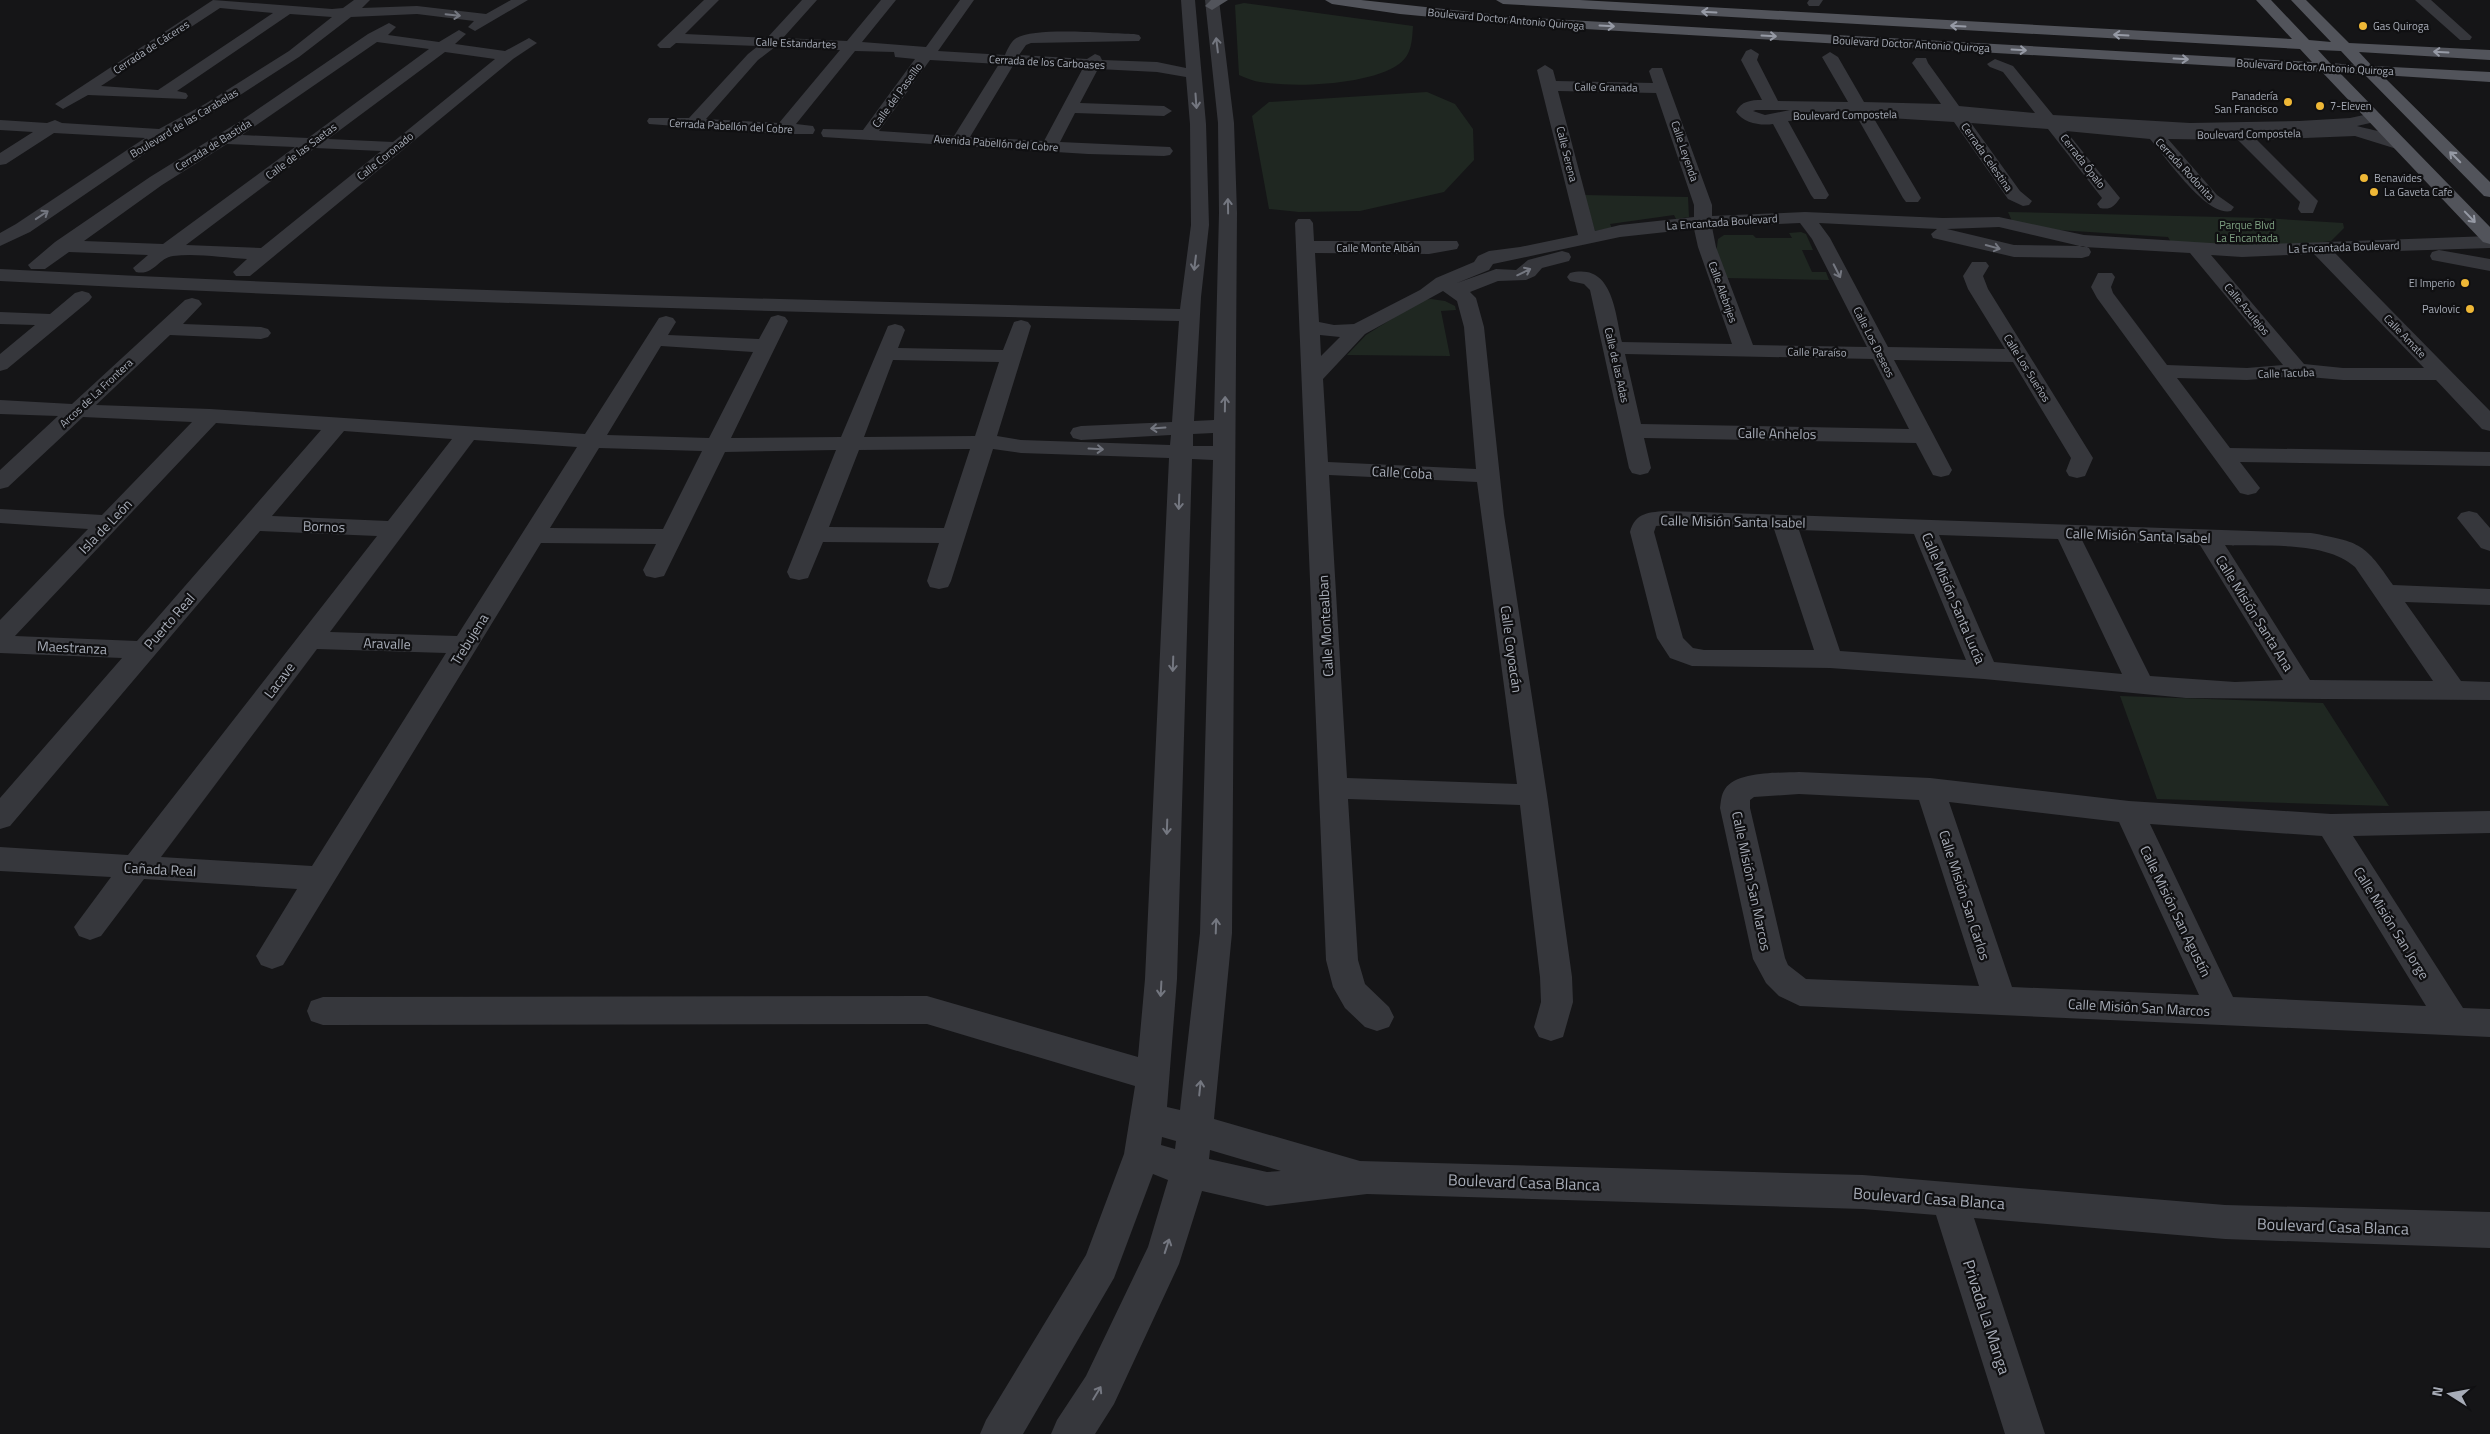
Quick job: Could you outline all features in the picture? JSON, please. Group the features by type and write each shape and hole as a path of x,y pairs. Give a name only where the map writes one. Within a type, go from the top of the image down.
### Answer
{"main road":[{"name":"Boulevard Doctor Antonio Quiroga","path":"1332,0 1400,10 1517,21 2490,77"},
{"name":"Boulevard Doctor Antonio Quiroga","path":"1503,0 1627,4 2490,55"},
{"path":"2263,0 2307,45 2373,118 2490,238"},
{"path":"2298,0 2490,192"},
{"path":"2261,42 2284,36 2288,31 2288,25"},
{"path":"2323,27 2392,50"},
{"path":"2266,64 2302,72 2345,86"},
{"path":"2390,93 2390,80 2412,73"}],"street":[{"name":"Boulevard de las Carabelas","path":"0,227 143,134 227,87 342,9 363,0"},
{"path":"417,10 436,0"},
{"path":"342,9 417,10 489,19 521,0"},
{"path":"658,51 712,0"},
{"path":"694,123 797,0"},
{"path":"758,46 810,0"},
{"name":"Calle Estandartes","path":"783,129 889,0"},
{"name":"Calle del Paseíllo","path":"868,135 967,0"},
{"path":"1000,1434 1101,1264 1142,1154 1154,1077 1161,979 1182,440 1190,315 1200,225 1199,166 1188,0"},
{"path":"2422,0 2465,36"},
{"name":"Cerrada de Cáceres","path":"0,160 51,128 84,90 220,2 285,11 342,9"},
{"path":"1070,1434 1100,1390 1166,1251 1189,1171 1196,1128 1216,933 1227,166 1226,123 1215,2"},
{"name":"Boulevard de las Carabelas","path":"0,240 23,228 162,134 211,107 294,54 342,9"},
{"name":"Cerrada de Bastida","path":"38,265 62,246 222,139 248,124 373,37 417,10"},
{"path":"161,95 285,11"},
{"name":"Calle de las Saetas","path":"143,268 440,47 489,19"},
{"path":"373,37 508,56"},
{"path":"959,140 1020,42 1029,37 1134,38"},
{"name":"Calle Estandartes","path":"672,38 758,46 849,48 928,53 959,52"},
{"name":"Calle Coronado","path":"243,272 508,56 529,43"},
{"name":"Calle Estandartes","path":"849,48 869,52"},
{"name":"Cerrada de los Carboases","path":"900,54 928,53 1157,65 1193,65"},
{"name":"Cerrada de los Carboases","path":"984,53 1010,58"},
{"path":"1751,54 1749,60 1820,195"},
{"path":"1830,57 1912,198"},
{"name":"Cerrada Celestina","path":"1921,61 1920,64 2014,195 2023,201"},
{"path":"1050,146 1094,62"},
{"path":"1995,64 2008,68 2052,122"},
{"name":"Calle Leyenda","path":"1657,72 1703,205 1703,227"},
{"name":"Calle Granada","path":"1548,78 1662,88"},
{"name":"Calle Serena","path":"1548,78 1588,238"},
{"name":"Cerrada de Cáceres","path":"84,90 189,96"},
{"path":"1070,108 1164,111"},
{"name":"Boulevard Compostela","path":"1776,112 1798,114 1862,110 1956,114 2150,130 2240,132 2303,129 2373,118"},
{"name":"Cerrada Pabellón del Cobre","path":"655,121 807,130"},
{"name":"Cerrada Ópalo","path":"2052,122 2111,198 2106,204"},
{"path":"0,125 222,139 398,147"},
{"name":"Boulevard Compostela","path":"2303,129 2355,131 2380,137 2400,145"},
{"name":"Cerrada Rodonita","path":"2150,130 2211,199 2225,207"},
{"path":"2240,132 2309,201 2307,209"},
{"name":"Avenida Pabellón del Cobre","path":"829,133 1164,151"},
{"path":"1199,166 1227,166"},
{"name":"La Encantada Boulevard","path":"1312,378 1358,330 1442,289 1489,270 1519,276 1528,272 1535,264 1588,238 1620,232 1809,222 1955,236 1999,222 2054,241 2201,255 2325,254 2428,256 2464,259 2490,265"},
{"name":"Calle Los Deseos","path":"1809,222 1941,470"},
{"name":"La Encantada Boulevard","path":"1568,248 1603,247 1703,227"},
{"name":"Calle Alebrijes","path":"1703,227 1745,351"},
{"name":"La Encantada Boulevard","path":"1970,231 2014,251 2054,241"},
{"name":"Calle Monte Albán","path":"1305,235 1429,248 1450,244"},
{"name":"Calle Montealban","path":"1305,235 1342,960 1348,988 1360,1003 1377,1016"},
{"name":"La Encantada Boulevard","path":"2325,254 2490,242"},
{"path":"62,246 263,254"},
{"name":"Calle Amate","path":"2325,254 2490,424"},
{"name":"Calle Azulejos","path":"2201,255 2298,370"},
{"name":"Calle Los Sueños","path":"1979,266 1973,276 1978,289 2082,458 2078,471"},
{"path":"0,275 263,289 580,301 1190,315"},
{"name":"Calle de las Adas","path":"1577,276 1590,279 1599,288 1640,468"},
{"path":"2105,277 2101,287 2104,294 2248,488"},
{"name":"Calle Coyoacán","path":"1442,289 1466,298 1474,327 1488,476 1533,796 1556,977 1557,1002 1551,1027"},
{"path":"0,365 82,297"},
{"name":"Arcos de La Frontera","path":"0,482 192,304"},
{"path":"0,318 55,320"},
{"path":"655,570 778,321"},
{"path":"939,581 953,536 990,442 1012,356 1022,326"},
{"name":"La Encantada Boulevard","path":"1310,327 1334,331 1358,330"},
{"path":"166,329 261,334"},
{"path":"798,572 895,330"},
{"name":"Trebujena","path":"272,956 660,331 765,346"},
{"name":"Calle Paraíso","path":"1613,348 2020,356"},
{"path":"886,354 1012,356"},
{"name":"Calle Tacuba","path":"2161,371 2247,374 2298,370 2343,374 2441,374"},
{"path":"0,407 210,416 592,441 716,445 990,442 1014,448 1224,439"},
{"name":"Isla de León","path":"0,636 210,416"},
{"name":"Puerto Real","path":"0,818 338,424"},
{"name":"Calle Anhelos","path":"1632,431 1923,436"},
{"name":"Lacave","path":"90,927 468,433"},
{"path":"2224,455 2490,459"},
{"name":"Calle Coba","path":"1317,468 1488,476"},
{"path":"0,516 108,523"},
{"name":"Calle Misión Santa Isabel","path":"2452,689 2364,561 2345,547 2311,542 1668,518 1651,519 1644,523 1642,532 1670,638 1674,648 1689,658 1704,660 1830,659 2236,691 2302,689 2452,689 2490,691"},
{"path":"2469,518 2490,543"},
{"path":"1784,522 1830,659"},
{"name":"Bornos","path":"253,523 395,529"},
{"name":"Calle Misión Santa Lucía","path":"1923,527 1984,670"},
{"path":"2066,532 2141,685"},
{"path":"814,534 953,536"},
{"path":"534,535 670,537"},
{"name":"Calle Misión Santa Ana","path":"2208,538 2302,689"},
{"path":"2387,593 2490,596"},
{"name":"Aravalle","path":"310,640 465,645"},
{"name":"Maestranza","path":"0,644 144,650"},
{"name":"Calle Misión San Marcos","path":"2490,822 2331,825 2129,812 1978,793 1930,789 1799,783 1761,785 1746,788 1736,795 1735,808 1769,959 1777,974 1800,992 1829,995 2000,1000 2490,1023"},
{"path":"1333,788 1533,796"},
{"name":"Calle Misión San Carlos","path":"1930,789 2000,1000"},
{"name":"Calle Misión San Agustín","path":"2129,812 2224,1010"},
{"name":"Calle Misión San Jorge","path":"2331,825 2452,1022"},
{"name":"Cañada Real","path":"0,859 320,878"},
{"path":"323,1011 927,1010 1154,1077"},
{"name":"Boulevard Casa Blanca","path":"1148,1118 1196,1128 1291,1158 1367,1177"},
{"name":"Boulevard Casa Blanca","path":"1142,1154 1189,1171 1267,1189 1367,1177 1863,1192 2225,1222 2490,1230"},
{"name":"Privada La Manga","path":"1949,1199 2025,1434"}],"green space":[{"path":"1244,3 1413,26 1409,52 1399,64 1386,71 1352,81 1292,85 1255,81 1239,75 1235,5"},
{"path":"1427,92 1455,104 1473,129 1474,160 1444,192 1360,211 1299,212 1269,209 1252,116 1269,102"},
{"path":"1584,195 1688,197 1689,217 1676,219 1674,215 1610,224 1612,228 1595,231"},
{"name":"Parque Blvd La Encantada","path":"2008,212 2264,218 2343,223 2344,228 2331,241 2285,247 2172,244 2168,237 2058,230 2012,221"},
{"path":"1801,232 1806,234 1813,250 1802,250 1812,272 1826,272 1829,280 1724,278 1716,254 1718,239 1724,235 1753,235 1756,238 1792,238 1789,233"},
{"path":"1422,300 1445,301 1455,306 1456,310 1441,311 1450,356 1347,355 1366,335"},
{"path":"2120,696 2323,703 2389,806 2157,799"}],"place":[{"name":"Gas Quiroga","path":"2363,26"},
{"name":"Panadería San Francisco","path":"2288,102"},
{"name":"7-Eleven","path":"2320,106"},
{"name":"Benavides","path":"2364,178"},
{"name":"La Gaveta Cafe","path":"2374,192"},
{"name":"El Imperio","path":"2465,283"},
{"name":"Pavlovic","path":"2470,309"}]}
